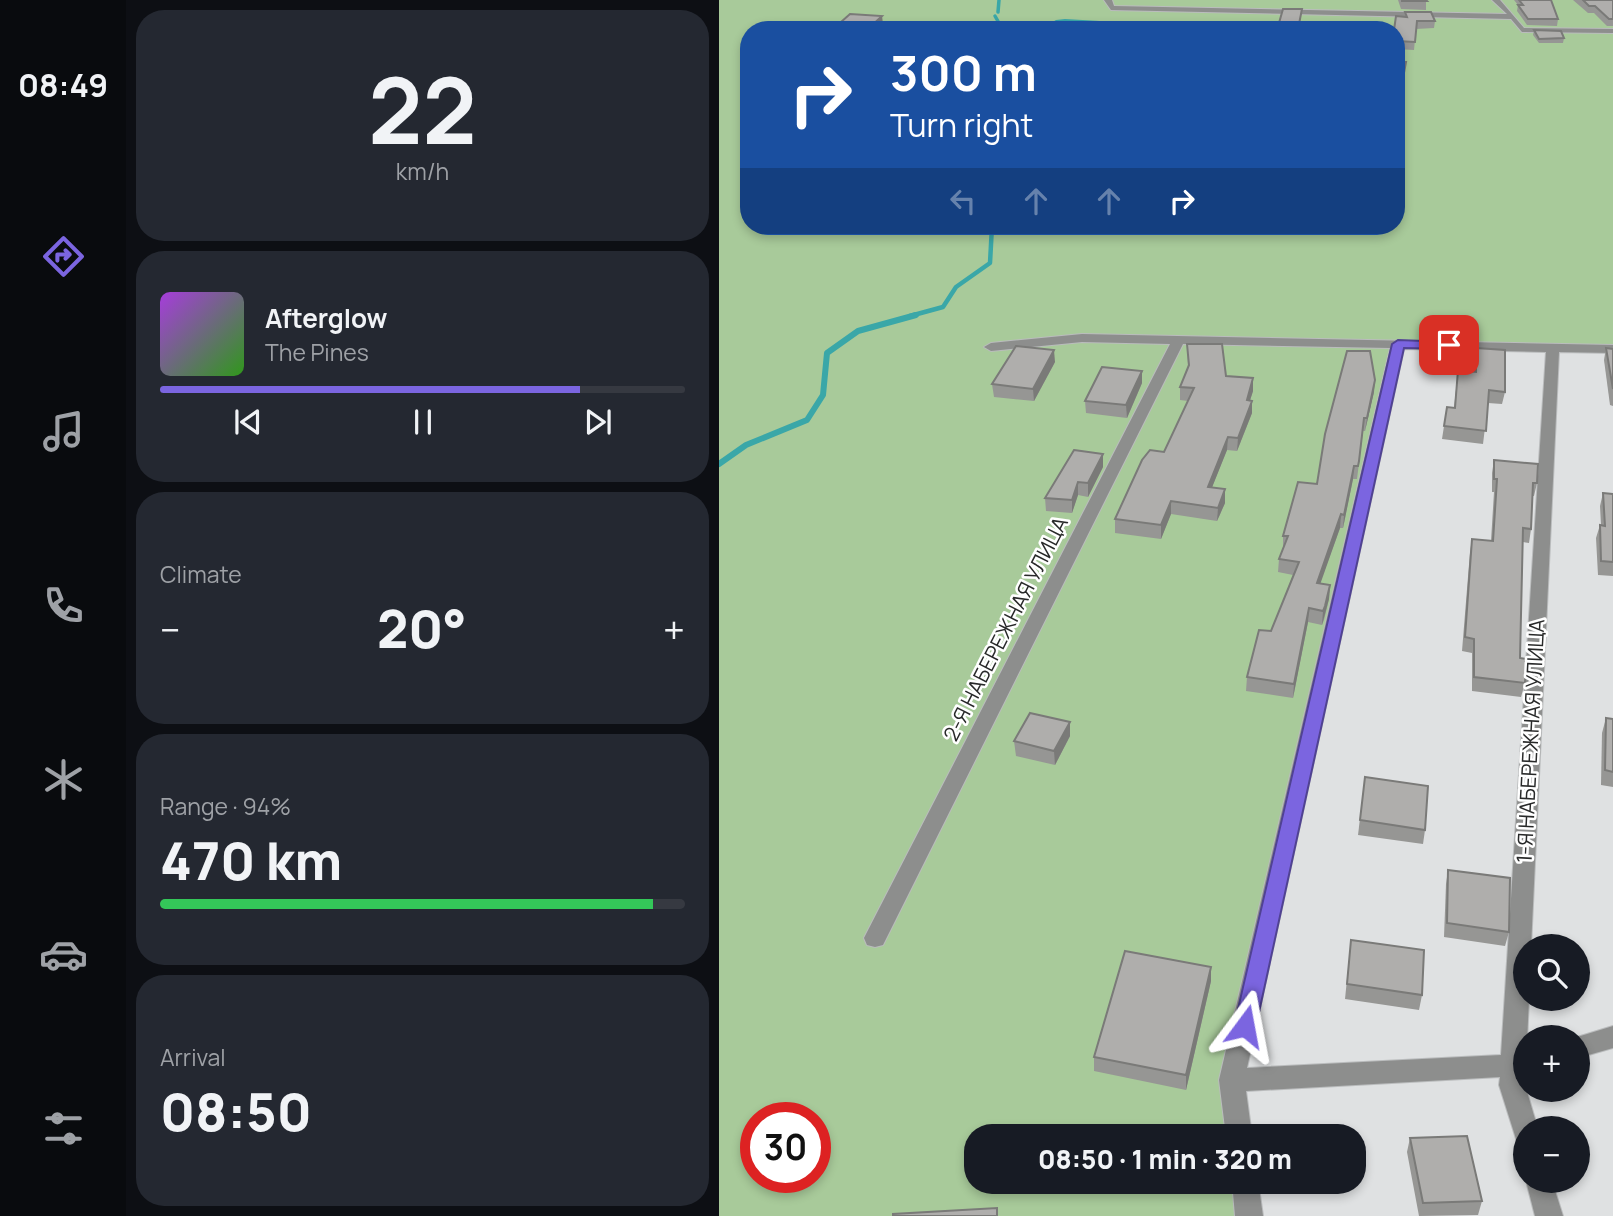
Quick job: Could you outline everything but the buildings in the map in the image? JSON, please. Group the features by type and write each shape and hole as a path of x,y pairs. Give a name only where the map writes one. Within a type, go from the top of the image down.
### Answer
{"street":[{"path":"1108,0 1111,8 1513,17"},
{"path":"1307,0 1309,13"},
{"path":"1496,0 1522,30 1613,31"},
{"path":"991,347 1082,338 1613,349"},
{"name":"2-Я НАБЕРЕЖНАЯ УЛИЦА","path":"875,938 1178,341"},
{"path":"1238,1124 1232,1080 1398,344"},
{"name":"1-Я НАБЕРЕЖНАЯ УЛИЦА","path":"1521,1025 1553,348"},
{"path":"1590,1044 1613,1037"},
{"path":"1232,1080 1513,1064"},
{"path":"1542,1193 1549,1216"},
{"path":"1246,1194 1249,1216"}],"green space":[{"path":"719,0 1613,0 1613,349 1398,344 1232,1080 1238,1124 964,1124 964,1194 1246,1194 1249,1216 719,1216"}],"water":[{"path":"1065,19 1100,21 1054,21"}],"waterway":[{"path":"998,12 999,0"},
{"path":"995,16 998,21"},
{"path":"910,316 943,307 956,287 990,263 992,235"},
{"path":"719,464 746,445 807,420 823,395 827,353 858,331 916,315"}],"route":[{"path":"1245,1026 1398,344 1449,345"}]}
